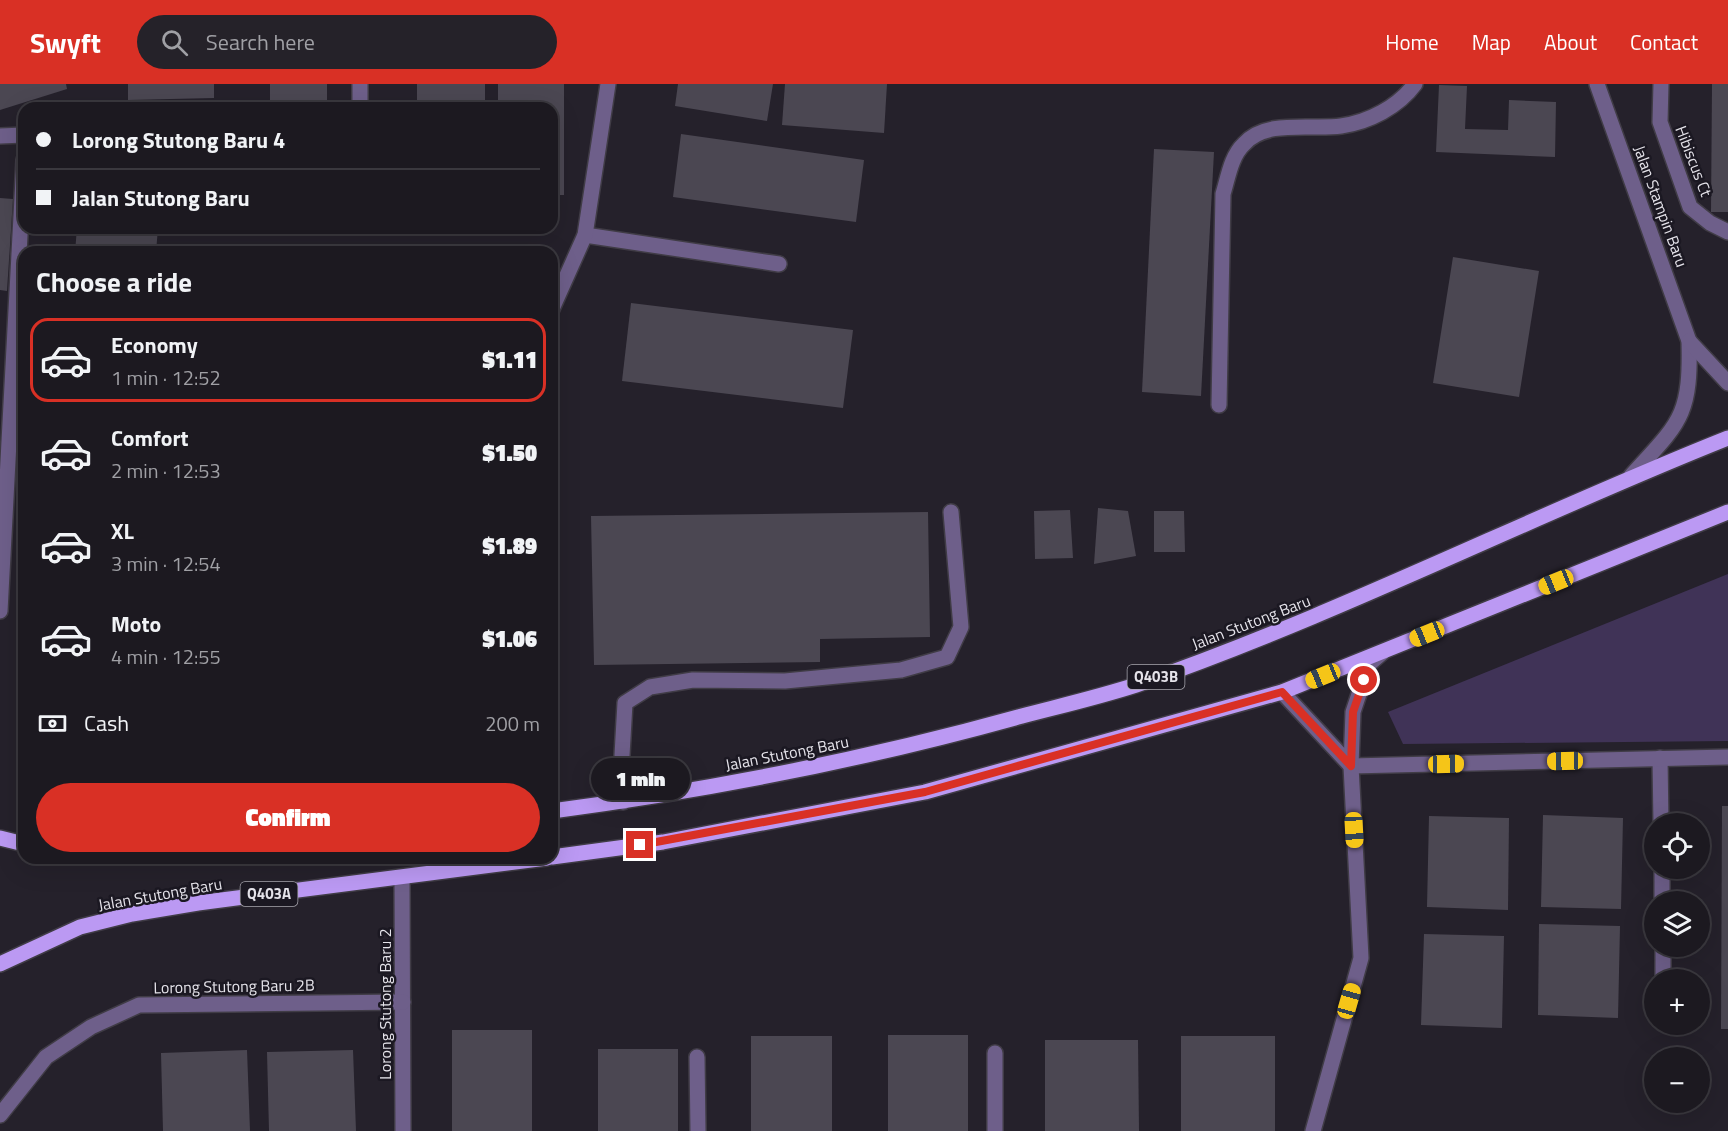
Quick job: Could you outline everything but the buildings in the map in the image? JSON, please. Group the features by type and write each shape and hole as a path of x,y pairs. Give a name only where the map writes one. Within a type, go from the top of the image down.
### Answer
{"main road":[{"name":"Jalan Stutong Baru","path":"558,810 623,802 914,746 1134,685 1330,611 1631,476 1728,438"},
{"path":"558,856 663,843 925,792 1282,692 1728,512"},
{"path":"0,838 18,842"},
{"name":"Jalan Stutong Baru","path":"0,964 80,927 132,914 198,903 504,864"}],"street":[{"path":"360,84 360,102"},
{"path":"558,296 585,235 608,84"},
{"path":"1219,405 1223,194 1232,164 1244,143 1267,130 1342,126 1365,119 1402,100 1415,84"},
{"name":"Jalan Stampin Baru","path":"1597,84 1689,341 1690,379 1686,404 1677,425 1631,476"},
{"name":"Hibiscus Ct","path":"1661,84 1660,122 1690,207 1705,220 1728,232"},
{"path":"0,136 18,135"},
{"path":"585,235 779,264"},
{"path":"0,611 18,273"},
{"name":"Jalan Stampin Baru","path":"1689,341 1728,383"},
{"path":"623,802 622,755 625,704 650,687 693,680 785,681 901,670 947,657 962,627 951,512"},
{"path":"1313,1131 1361,958 1351,766 1353,712 1369,664 1384,651"},
{"path":"1282,692 1351,766 1728,757"},
{"path":"1660,758 1661,813"},
{"name":"Lorong Stutong Baru 2","path":"402,878 403,1131"},
{"name":"Lorong Stutong Baru 2B","path":"0,1115 46,1057 92,1027 139,1005 403,1002"},
{"path":"995,1053 995,1131"},
{"path":"697,1056 698,1131"}],"shaded area":[{"path":"1728,574 1728,741 1403,744 1388,712"}],"route":[{"path":"640,845 663,843 925,792 1282,692 1351,766 1353,712 1364,680"}]}
